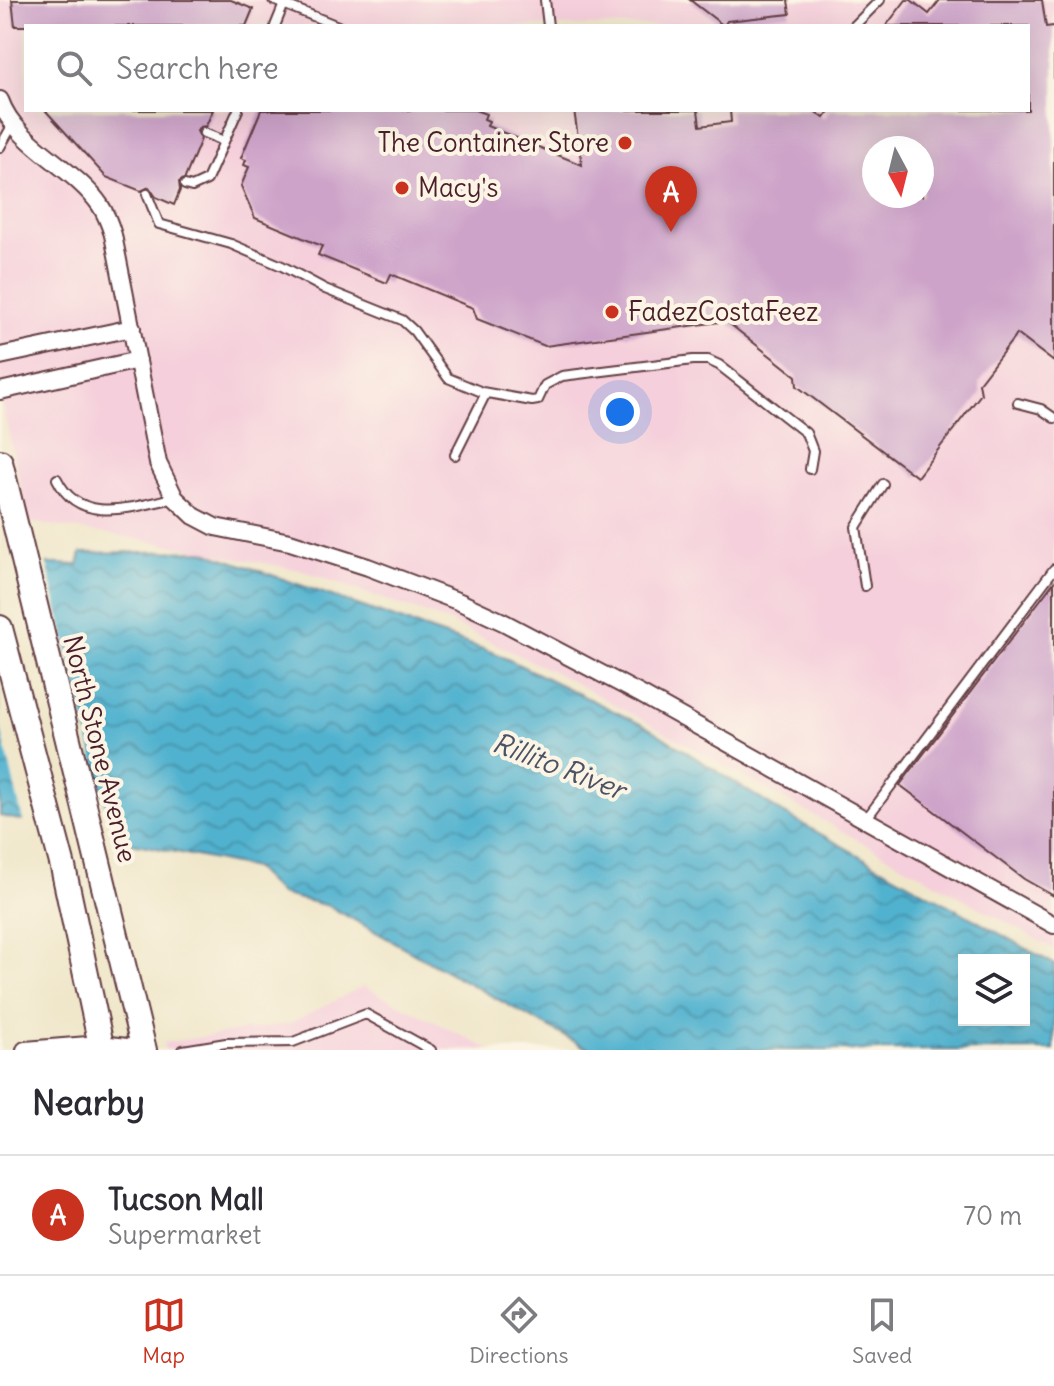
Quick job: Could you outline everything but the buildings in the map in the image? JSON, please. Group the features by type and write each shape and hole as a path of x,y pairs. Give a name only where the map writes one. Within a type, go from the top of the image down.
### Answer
{"main road":[{"name":"North Stone Avenue","path":"0,462 146,1050"},
{"path":"0,628 63,867 101,1047"}],"street":[{"path":"0,100 13,124 100,205 113,235 158,463 175,498 194,516 215,527 323,552 413,583 503,622 595,669 1054,925"},
{"path":"0,356 132,328"},
{"path":"0,391 138,360"},
{"path":"25,1050 101,1047 146,1050"}],"lane":[{"path":"273,0 333,24"},
{"path":"545,0 548,24"},
{"path":"856,24 880,0"},
{"path":"276,24 284,4"},
{"path":"185,185 192,187 207,180 237,112"},
{"path":"0,147 13,124"},
{"path":"204,133 224,141"},
{"path":"147,194 159,224 231,244 325,289 402,320 414,331 448,378 486,393 532,401 538,400 545,385 557,378 708,360 719,365 806,433 813,451 810,469"},
{"path":"455,455 486,393"},
{"path":"1018,403 1041,409 1054,418"},
{"path":"57,479 67,495 92,510 113,510 175,498"},
{"path":"865,586 856,527 883,484"},
{"path":"866,820 1054,569"},
{"path":"183,1050 275,1047 366,1014 431,1050"}],"shaded area":[{"path":"0,0 1054,0 1054,949 570,680 450,622 300,570 29,522 0,396"},
{"path":"363,986 491,1050 165,1050 163,1043 291,1023"}],"water":[{"name":"Rillito River","path":"203,551 497,654 649,728 781,812 1054,964 1054,1050 590,1050 329,906 280,894 254,868 0,816 0,562 78,565 81,553"}],"pier":[{"path":"0,558 46,560 114,844 24,825 0,724"}],"place":[{"name":"The Container Store","path":"625,143"},
{"name":"Macy's","path":"402,188"},
{"name":"Tucson Mall","path":"671,232"},
{"name":"FadezCostaFeez","path":"612,312"}]}
